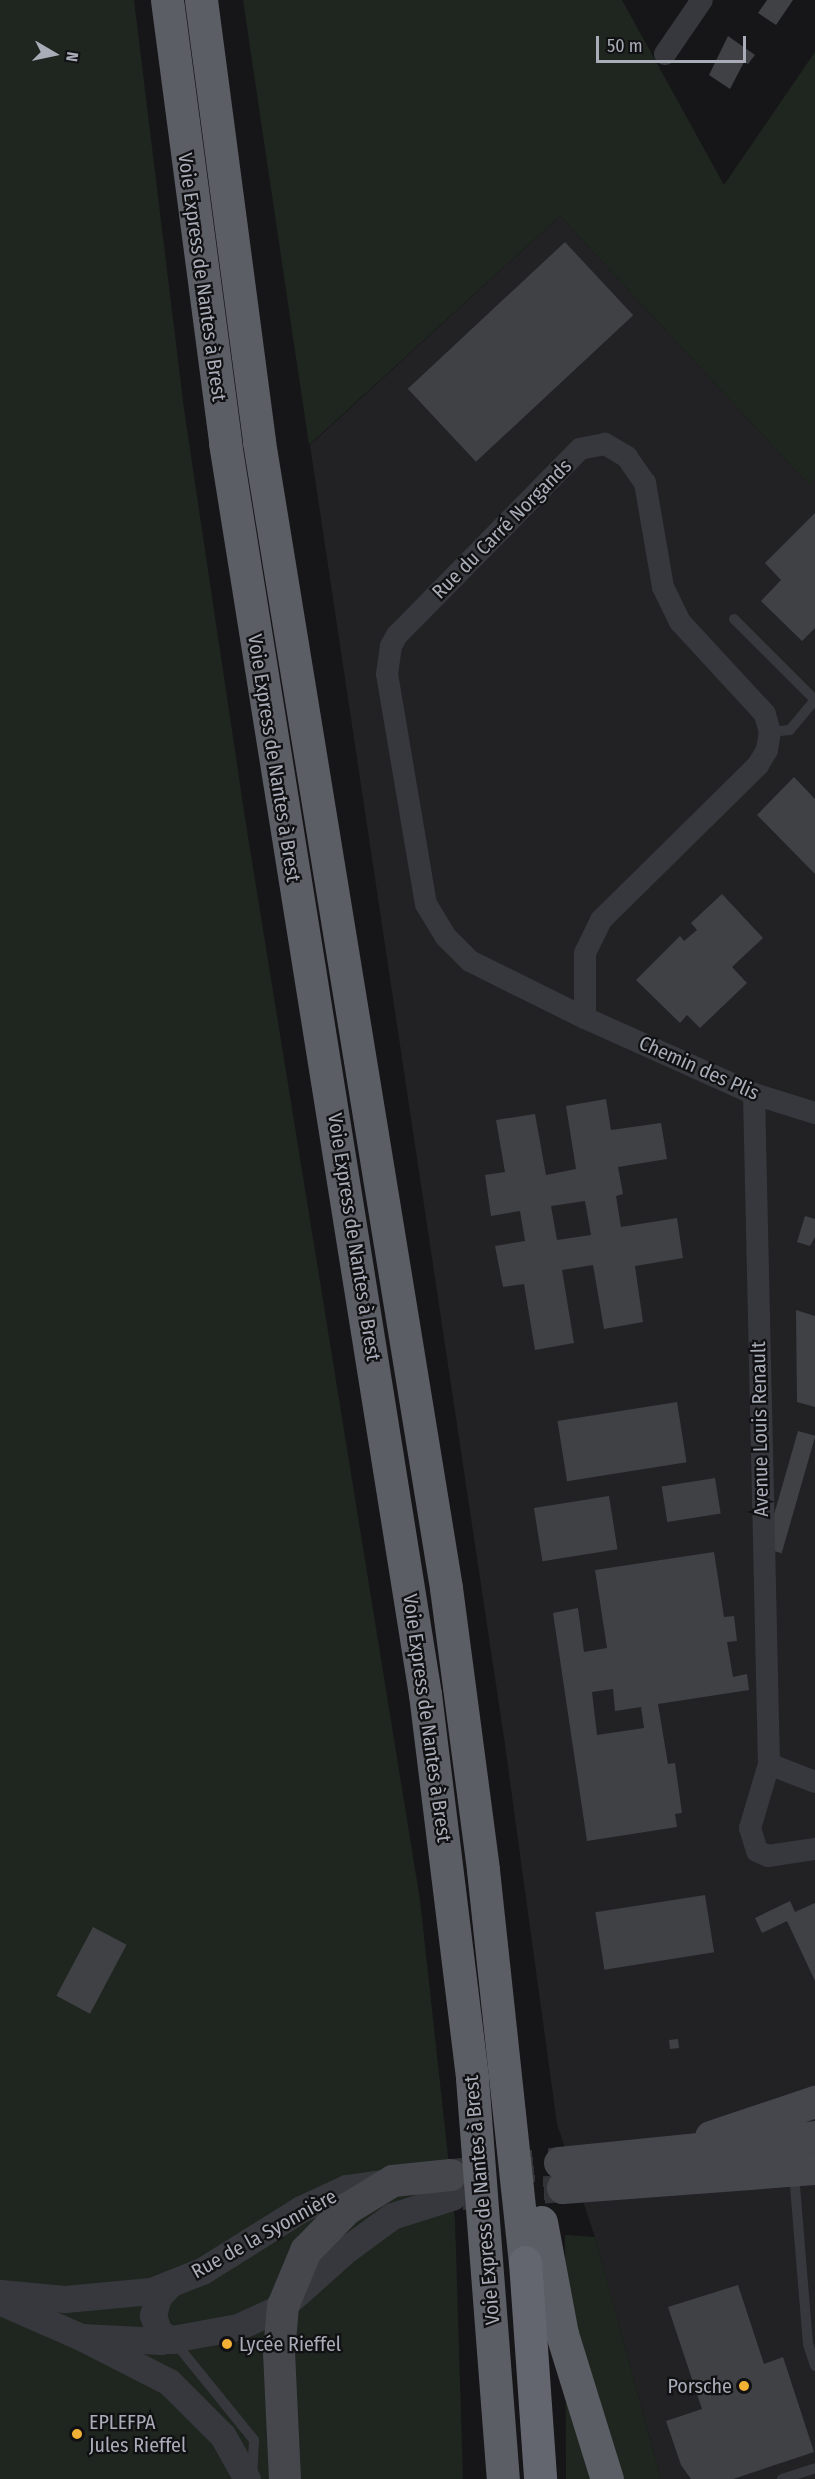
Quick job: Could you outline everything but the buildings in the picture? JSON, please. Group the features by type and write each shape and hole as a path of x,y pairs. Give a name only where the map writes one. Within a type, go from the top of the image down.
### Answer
{"highway":[{"name":"Voie Express de Nantes à Brest","path":"167,0 225,443 426,1694 472,2078 503,2479"},
{"name":"Voie Express de Nantes à Brest","path":"201,0 259,442 446,1588 507,2078 525,2262 540,2479"},
{"path":"507,2078 526,2104 546,2258 562,2334 607,2479"}],"main road":[{"path":"815,2103 664,2152 561,2175 794,2159 815,2137"},
{"path":"664,2152 794,2159"},
{"path":"285,2479 279,2354 284,2306 306,2251 325,2228 393,2181 452,2186"}],"street":[{"path":"664,54 702,0"},
{"name":"Rue du Carré Norgands","path":"585,1018 470,960 446,937 426,904 387,674 391,646 397,635 580,449 605,444 627,457 645,483 663,587 680,622 765,714 770,732"},
{"path":"585,1018 585,953 601,920 758,765 767,750 770,732"},
{"name":"Chemin des Plis","path":"585,1018 754,1094 815,1113"},
{"name":"Avenue Louis Renault","path":"754,1094 769,1764 754,1808 752,1843 757,1851 768,1856 815,1849"},
{"path":"769,1764 815,1782"},
{"name":"Rue de la Syonnière","path":"0,2292 65,2299 151,2291 202,2271 301,2209 346,2188 393,2181"},
{"path":"81,2337 173,2340 238,2327 284,2306 347,2249 392,2216 452,2186"},
{"name":"Rue de la Syonnière","path":"171,2283 158,2297 153,2315 159,2333 173,2340"},
{"path":"0,2301 81,2337 168,2382 223,2436 249,2479"}],"lane":[{"path":"734,619 815,700 790,730 770,732"},
{"path":"794,2159 808,2344 815,2366"},
{"path":"173,2340 254,2440 249,2479"},
{"path":"782,2479 815,2468"}],"shaded area":[{"path":"0,0 134,0 184,409 245,818 420,1900 455,2220 463,2479 0,2479"},
{"path":"243,0 622,0 724,185 815,52 815,478 809,485 560,216 309,445"},
{"path":"560,216 808,484 815,478 815,2479 661,2479 595,2237 557,2124 504,1738 310,445"},
{"path":"565,2235 595,2237 661,2479 566,2479"}],"tunnel":[{"path":"454,2175 560,2163"},
{"path":"462,2196 563,2188"}],"place":[{"name":"Lycée Rieffel","path":"227,2344"},
{"name":"Porsche","path":"744,2386"},
{"name":"EPLEFPA Jules Rieffel","path":"77,2434"}]}
